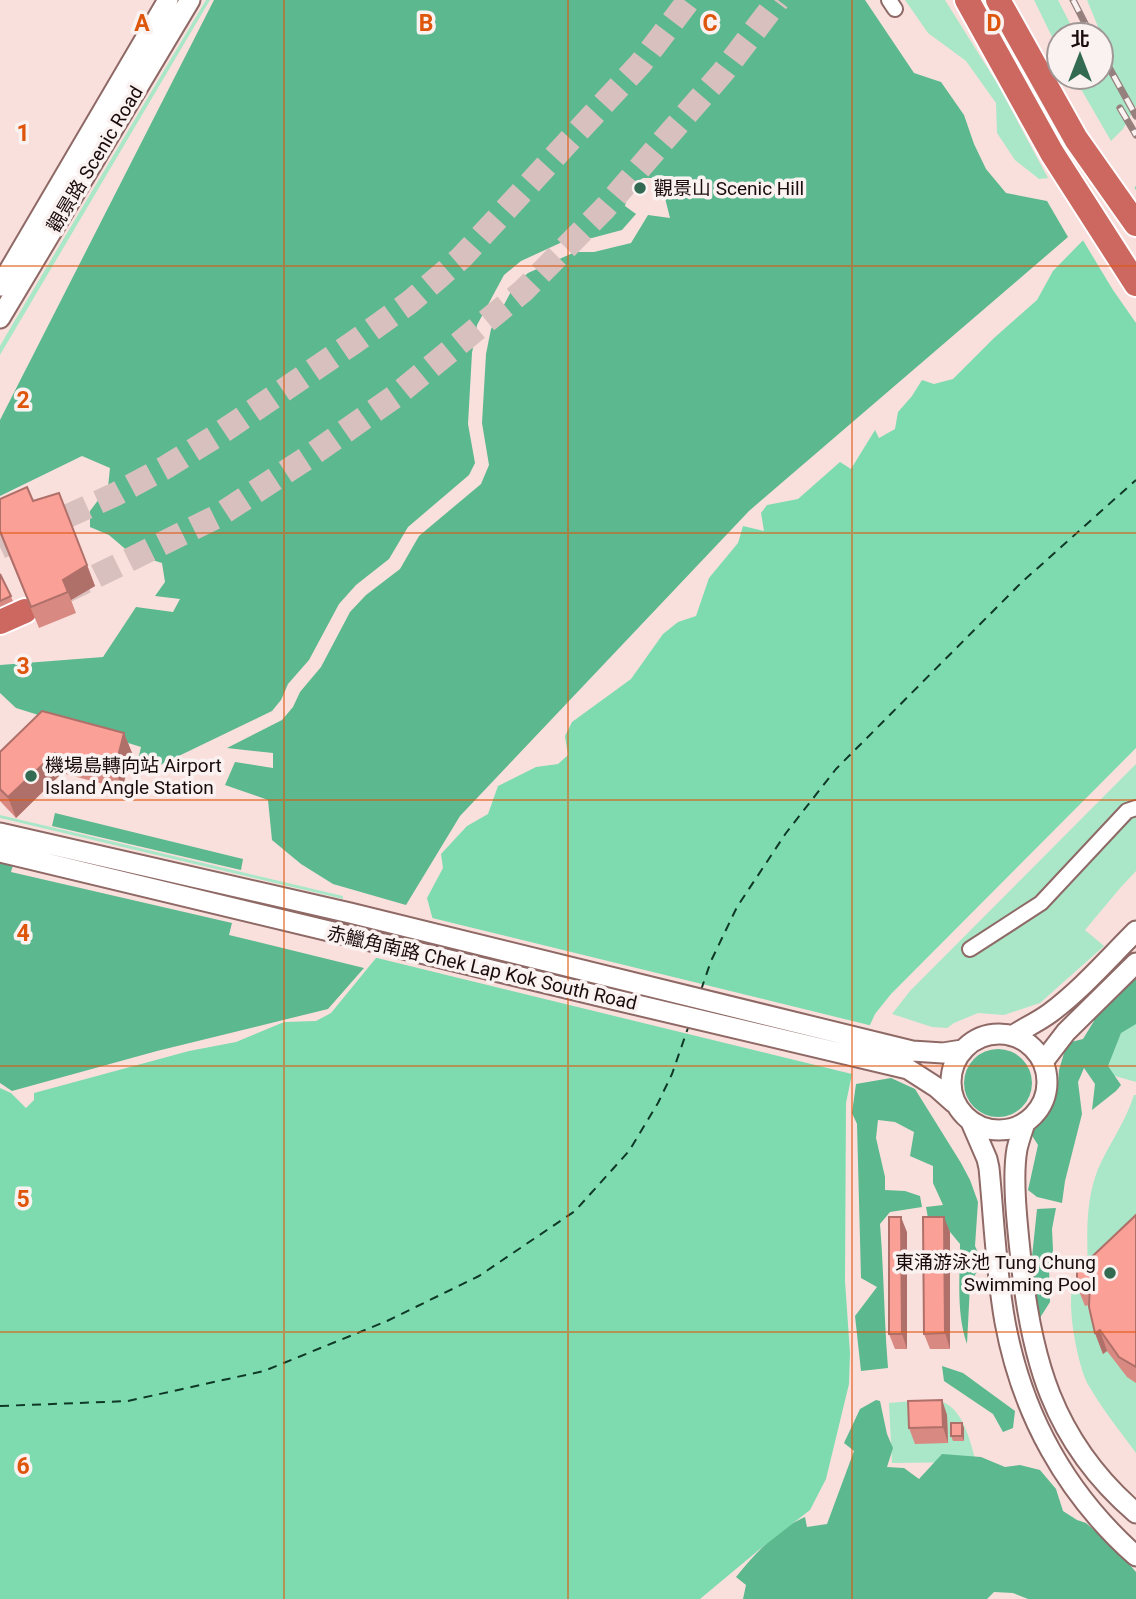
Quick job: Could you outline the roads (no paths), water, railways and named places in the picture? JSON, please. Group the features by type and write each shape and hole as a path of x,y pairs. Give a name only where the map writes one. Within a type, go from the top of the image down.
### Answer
{"highway":[{"path":"967,0 1052,153 1136,284"},
{"path":"998,0 1076,139 1136,224"},
{"path":"0,622 26,611"}],"main road":[{"name":"觀景路 Scenic Road","path":"0,286 168,0"},
{"name":"觀景路 Scenic Road","path":"0,317 190,0"},
{"name":"赤鱲角南路 Chek Lap Kok South Road","path":"0,833 350,913 910,1060 954,1103"},
{"name":"赤鱲角南路 Chek Lap Kok South Road","path":"0,852 328,932 910,1060 962,1050"},
{"path":"1012,1036 1051,1012 1136,931"},
{"path":"1043,1062 1066,1032 1136,963"},
{"path":"998,1034 1012,1036 1030,1045 1043,1062 1047,1076 1046,1096 1038,1112 1016,1128 998,1131 979,1127 961,1114 951,1091 951,1070 962,1050 983,1036 998,1034"},
{"path":"971,1122 989,1168 1001,1293 1019,1380 1029,1409 1055,1460 1077,1493 1136,1556"},
{"path":"1025,1123 1017,1149 1015,1172 1018,1237 1027,1313 1039,1366 1053,1403 1078,1448 1107,1485 1136,1513"}],"street":[{"path":"970,948 1041,903 1126,811 1136,808"}],"tunnel":[{"path":"0,547 116,494 166,467 216,436 410,302 461,258 641,63 689,0"},
{"path":"64,592 218,516 307,458 394,397 523,291 605,208 723,72 778,0"}],"railway":[{"path":"1073,0 1084,21"},
{"path":"1115,78 1136,116"},
{"path":"1120,108 1136,135"}],"place":[{"name":"觀景山 Scenic Hill","path":"640,188"},
{"name":"機場島轉向站 Airport Island Angle Station","path":"31,776"},
{"name":"東涌游泳池 Tung Chung Swimming Pool","path":"1110,1273"}]}
